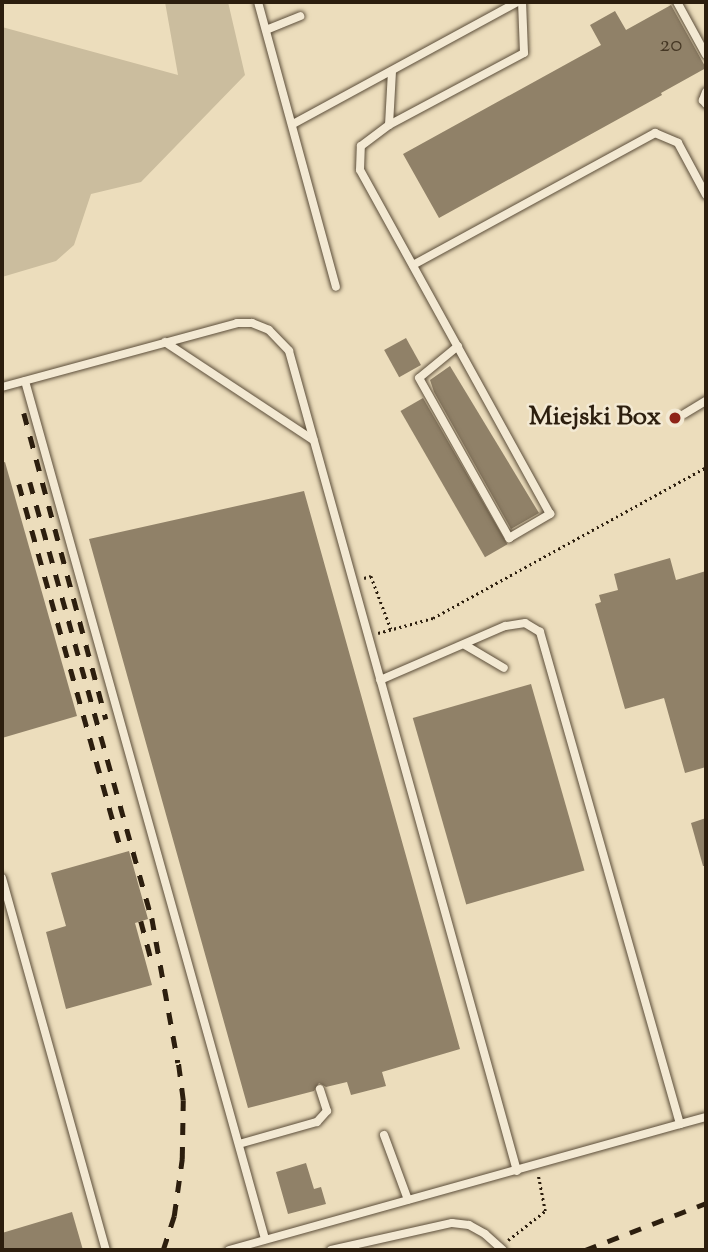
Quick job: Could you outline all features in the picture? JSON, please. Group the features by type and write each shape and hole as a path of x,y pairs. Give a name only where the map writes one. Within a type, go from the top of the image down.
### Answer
{"lane":[{"path":"258,2 336,287"},
{"path":"293,124 520,2 524,53 389,125 361,146 360,170 458,346 550,513 509,538 419,378 458,346"},
{"path":"677,2 706,55"},
{"path":"266,30 300,16"},
{"path":"389,125 392,71"},
{"path":"706,92 703,100 706,104"},
{"path":"413,265 655,133 678,143 706,195"},
{"path":"2,387 237,323 252,323 269,330 289,351 517,1171"},
{"path":"165,342 313,440"},
{"path":"25,381 265,1239"},
{"path":"684,414 706,401"},
{"path":"380,680 505,626 525,623 540,632 680,1124"},
{"path":"465,645 504,668"},
{"path":"2,877 106,1250"},
{"path":"239,1144 317,1122 327,1111 320,1089"},
{"path":"229,1250 706,1117"},
{"path":"384,1135 408,1200"},
{"path":"331,1250 452,1223 468,1225 485,1234 503,1250"}],"path":[{"path":"375,634 433,618 706,467"},
{"path":"360,573 363,578 371,576 391,629"},
{"path":"509,1239 545,1211 538,1174"}],"shaded area":[{"path":"165,2 228,2 245,75 141,182 91,194 74,245 56,261 2,277 2,27 178,75"}],"building":[{"path":"671,5 706,68 439,218 403,154 601,45 590,25 615,11 626,30"},
{"path":"406,338 421,365 399,377 384,350"},
{"path":"450,366 539,513 511,529 434,392 430,380"},
{"path":"423,398 508,544 485,557 400,411"},
{"path":"5,462 77,716 2,738 2,463"},
{"path":"304,491 460,1049 382,1072 386,1086 351,1095 347,1082 326,1087 319,1083 314,1091 248,1108 89,539"},
{"path":"670,558 676,580 706,571 706,767 685,773 664,698 625,709 595,604 601,602 599,595 618,590 614,574"},
{"path":"531,684 584,870 466,904 413,718"},
{"path":"706,818 706,866 703,866 691,823"},
{"path":"129,851 148,919 135,923 152,985 66,1009 46,932 66,926 51,873"},
{"path":"306,1163 314,1189 321,1187 326,1204 288,1214 276,1172"},
{"path":"72,1212 83,1250 2,1250 2,1233"}],"railway":[{"path":"24,413 106,719"},
{"path":"30,482 152,918 178,1063"},
{"path":"19,484 122,853"},
{"path":"141,921 153,966"},
{"path":"163,1250 174,1216 182,1159 183,1100 177,1054"},
{"path":"585,1250 706,1203"}],"place":[{"name":"Miejski Box","path":"675,418"}]}
